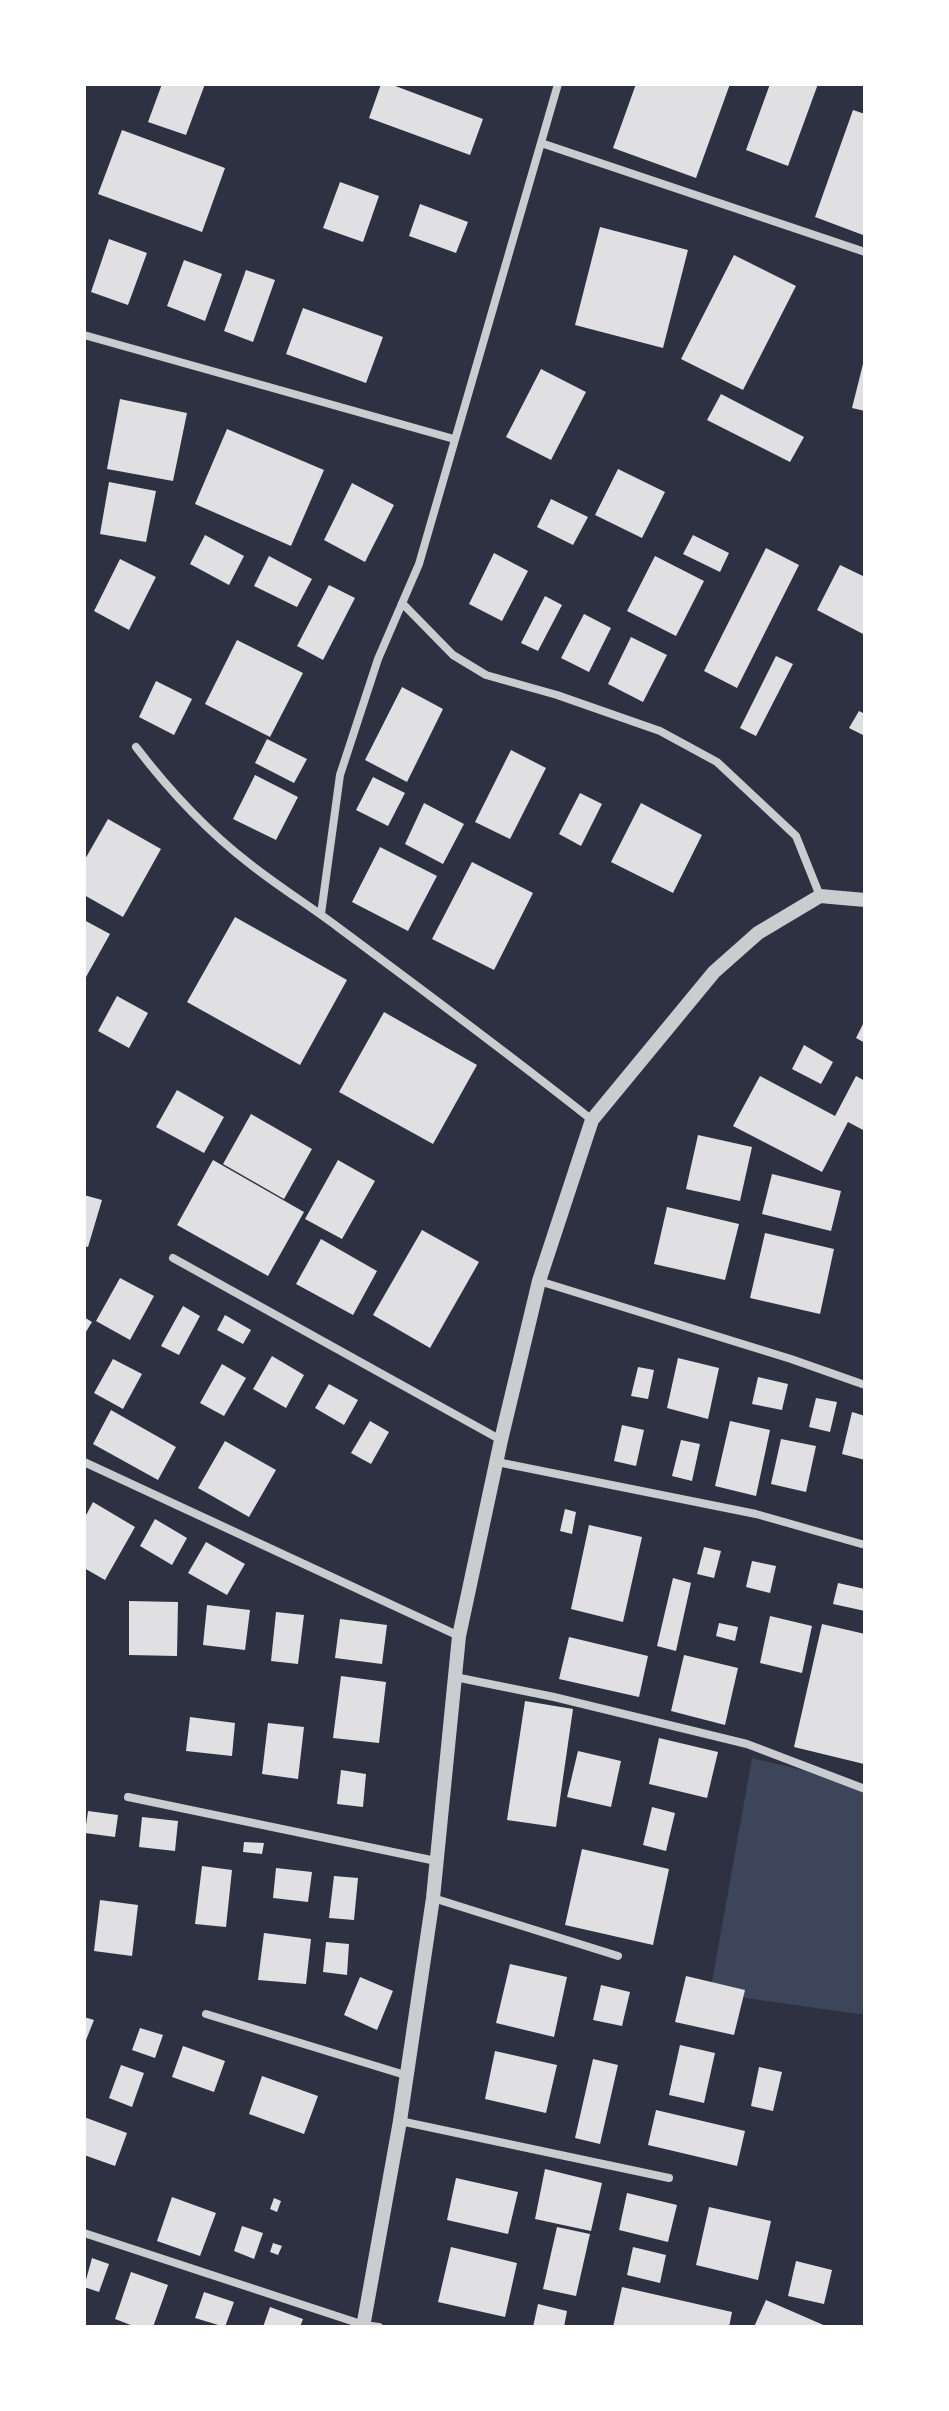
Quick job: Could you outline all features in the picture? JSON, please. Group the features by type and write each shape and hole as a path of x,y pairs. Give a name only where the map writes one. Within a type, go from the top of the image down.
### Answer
{"street":[{"path":"321,914 340,775 378,659 419,564 558,84"},
{"path":"541,143 865,252"},
{"path":"84,335 454,439"},
{"path":"402,603 453,655 486,675 557,695 660,731 717,762 796,836 820,896"},
{"path":"136,747 163,783 249,864 517,1060 592,1120"},
{"path":"84,2233 369,2326 433,1898 459,1636 539,1281 592,1120 714,972 758,933 820,896 865,900"},
{"path":"173,1258 501,1440"},
{"path":"539,1281 865,1385"},
{"path":"84,1462 459,1636"},
{"path":"497,1462 756,1514 865,1545"},
{"path":"455,1677 554,1697 747,1744 865,1789"},
{"path":"128,1797 436,1861"},
{"path":"433,1898 618,1956"},
{"path":"206,2014 405,2075"},
{"path":"400,2121 669,2178"}],"shaded area":[{"path":"752,1758 865,1785 865,2015 710,1993"}],"building":[{"path":"162,84 205,84 186,135 148,122"},
{"path":"381,84 390,84 483,119 470,155 369,118"},
{"path":"636,84 730,84 696,178 613,148"},
{"path":"770,84 818,84 788,166 746,150"},
{"path":"853,110 865,114 863,235 815,217"},
{"path":"122,130 225,168 202,232 98,194"},
{"path":"340,182 379,196 363,242 323,228"},
{"path":"420,204 468,222 456,253 409,236"},
{"path":"600,227 688,250 663,348 575,325"},
{"path":"109,239 147,253 128,305 91,292"},
{"path":"734,255 796,286 743,390 681,359"},
{"path":"184,260 222,274 205,321 167,306"},
{"path":"246,270 275,280 253,342 224,331"},
{"path":"303,308 383,337 366,383 286,354"},
{"path":"865,360 865,411 852,408"},
{"path":"541,369 586,392 551,460 506,437"},
{"path":"721,394 804,437 790,462 707,420"},
{"path":"120,399 187,413 173,481 107,469"},
{"path":"227,429 324,470 291,546 195,504"},
{"path":"618,469 665,492 642,538 595,515"},
{"path":"109,482 156,491 146,542 100,534"},
{"path":"352,483 394,505 365,562 324,540"},
{"path":"551,499 588,517 573,545 537,527"},
{"path":"205,535 244,556 229,585 190,564"},
{"path":"693,535 729,553 720,572 683,554"},
{"path":"766,548 799,565 737,688 704,671"},
{"path":"494,553 528,571 502,621 469,604"},
{"path":"269,556 312,579 297,607 254,586"},
{"path":"655,556 704,581 676,636 627,611"},
{"path":"120,559 156,577 129,630 94,611"},
{"path":"840,565 865,577 865,635 817,610"},
{"path":"329,585 355,598 323,660 297,646"},
{"path":"545,596 562,605 538,651 521,643"},
{"path":"584,614 611,628 589,672 561,658"},
{"path":"631,637 667,655 643,702 608,684"},
{"path":"237,640 303,673 270,737 205,704"},
{"path":"776,656 793,664 756,736 740,728"},
{"path":"156,681 192,699 174,735 139,717"},
{"path":"402,687 443,709 407,782 365,760"},
{"path":"859,711 865,714 865,736 849,728"},
{"path":"267,739 307,759 294,783 255,763"},
{"path":"511,750 546,768 510,839 475,822"},
{"path":"255,775 298,797 276,840 233,819"},
{"path":"373,777 405,793 388,826 356,810"},
{"path":"580,793 602,804 581,846 559,834"},
{"path":"424,803 464,824 443,864 405,844"},
{"path":"641,803 702,835 673,893 611,862"},
{"path":"108,819 161,849 123,917 84,895 84,861"},
{"path":"380,847 437,876 408,931 352,902"},
{"path":"472,862 533,893 494,970 432,939"},
{"path":"235,917 347,980 300,1065 187,1002"},
{"path":"84,920 110,934 86,977 84,976"},
{"path":"117,996 148,1013 129,1048 98,1031"},
{"path":"384,1012 477,1065 433,1144 339,1092"},
{"path":"865,1020 865,1043 856,1038"},
{"path":"804,1045 833,1062 821,1084 792,1069"},
{"path":"760,1076 835,1116 856,1076 865,1081 865,1131 848,1122 822,1172 733,1126"},
{"path":"177,1090 224,1117 204,1153 156,1127"},
{"path":"251,1114 312,1149 284,1199 223,1164"},
{"path":"698,1135 752,1147 740,1201 686,1189"},
{"path":"213,1160 304,1212 268,1276 177,1225"},
{"path":"338,1160 375,1181 342,1239 305,1219"},
{"path":"772,1174 841,1191 831,1231 762,1214"},
{"path":"84,1195 102,1200 88,1247 84,1246"},
{"path":"667,1207 739,1224 725,1280 654,1264"},
{"path":"422,1230 479,1262 430,1348 373,1315"},
{"path":"765,1233 834,1249 820,1314 750,1298"},
{"path":"321,1239 377,1271 353,1315 296,1284"},
{"path":"120,1278 154,1296 130,1340 96,1321"},
{"path":"183,1306 200,1316 179,1355 161,1346"},
{"path":"225,1315 251,1330 243,1344 217,1330"},
{"path":"84,1317 92,1322 84,1335"},
{"path":"272,1356 304,1375 286,1408 253,1389"},
{"path":"678,1358 719,1368 708,1419 667,1408"},
{"path":"113,1359 142,1374 123,1409 94,1393"},
{"path":"222,1364 246,1378 224,1416 200,1403"},
{"path":"638,1367 654,1370 648,1399 631,1396"},
{"path":"758,1377 788,1384 782,1410 752,1404"},
{"path":"329,1384 358,1400 344,1425 315,1408"},
{"path":"816,1398 837,1402 830,1432 809,1427"},
{"path":"111,1410 176,1447 158,1480 93,1444"},
{"path":"852,1412 865,1416 865,1460 842,1454"},
{"path":"370,1421 389,1432 371,1464 351,1453"},
{"path":"730,1421 770,1430 756,1496 715,1486"},
{"path":"622,1425 644,1430 636,1466 614,1461"},
{"path":"781,1439 816,1446 806,1492 771,1484"},
{"path":"681,1440 700,1444 692,1481 672,1476"},
{"path":"225,1441 276,1470 249,1517 198,1488"},
{"path":"93,1502 135,1527 105,1580 84,1568 84,1519"},
{"path":"565,1509 576,1512 572,1534 560,1531"},
{"path":"155,1519 187,1538 172,1565 140,1546"},
{"path":"589,1525 642,1537 623,1622 571,1609"},
{"path":"206,1542 245,1564 227,1595 188,1573"},
{"path":"704,1547 721,1551 714,1578 697,1574"},
{"path":"752,1561 776,1566 770,1593 746,1587"},
{"path":"673,1578 691,1583 676,1651 657,1646"},
{"path":"838,1583 865,1589 865,1611 833,1604"},
{"path":"129,1601 178,1602 177,1656 129,1655"},
{"path":"207,1605 250,1610 245,1650 203,1645"},
{"path":"276,1612 304,1615 298,1664 271,1661"},
{"path":"770,1616 812,1626 802,1673 760,1663"},
{"path":"340,1619 387,1625 382,1664 335,1658"},
{"path":"719,1623 738,1627 735,1641 716,1636"},
{"path":"822,1624 865,1634 864,1764 794,1747"},
{"path":"569,1637 648,1656 639,1697 559,1679"},
{"path":"684,1655 738,1668 725,1725 671,1711"},
{"path":"341,1676 386,1682 379,1743 333,1738"},
{"path":"525,1701 573,1709 556,1827 507,1820"},
{"path":"190,1717 235,1723 232,1756 186,1751"},
{"path":"268,1723 304,1727 298,1779 262,1774"},
{"path":"659,1738 718,1752 707,1798 649,1784"},
{"path":"578,1751 621,1761 611,1807 567,1797"},
{"path":"341,1770 366,1774 363,1807 337,1804"},
{"path":"652,1807 675,1813 666,1851 643,1845"},
{"path":"88,1811 118,1815 115,1837 85,1833"},
{"path":"142,1817 178,1821 175,1851 139,1847"},
{"path":"244,1842 264,1843 262,1854 243,1852"},
{"path":"582,1849 669,1869 653,1945 565,1925"},
{"path":"202,1866 232,1870 226,1927 195,1924"},
{"path":"276,1868 312,1872 308,1902 273,1898"},
{"path":"334,1876 358,1878 354,1920 329,1918"},
{"path":"100,1900 138,1905 132,1956 94,1951"},
{"path":"264,1933 311,1939 306,1984 258,1980"},
{"path":"326,1942 349,1944 347,1975 323,1972"},
{"path":"510,1964 567,1977 554,2037 496,2023"},
{"path":"686,1976 745,1990 734,2035 675,2022"},
{"path":"360,1977 393,1991 377,2030 344,2015"},
{"path":"601,1985 630,1992 622,2026 593,2020"},
{"path":"84,2017 94,2020 84,2045"},
{"path":"140,2028 163,2035 155,2058 132,2050"},
{"path":"680,2045 715,2053 704,2103 669,2095"},
{"path":"183,2046 225,2061 214,2092 172,2077"},
{"path":"495,2051 557,2065 546,2113 485,2099"},
{"path":"593,2059 618,2065 600,2144 575,2138"},
{"path":"121,2065 144,2073 132,2107 109,2098"},
{"path":"759,2067 782,2072 773,2111 751,2106"},
{"path":"262,2076 318,2096 304,2134 249,2114"},
{"path":"656,2110 745,2131 737,2166 648,2145"},
{"path":"84,2117 127,2133 115,2166 84,2155"},
{"path":"545,2169 602,2183 591,2231 535,2219"},
{"path":"456,2178 518,2192 508,2234 447,2220"},
{"path":"627,2193 677,2205 668,2242 619,2230"},
{"path":"172,2197 216,2213 200,2256 157,2241"},
{"path":"274,2198 281,2201 277,2212 270,2209"},
{"path":"709,2207 771,2221 758,2280 696,2265"},
{"path":"242,2226 263,2233 254,2259 234,2251"},
{"path":"557,2227 590,2234 576,2296 543,2289"},
{"path":"273,2243 282,2246 278,2255 270,2252"},
{"path":"451,2247 517,2263 505,2317 438,2302"},
{"path":"633,2247 666,2255 660,2283 627,2275"},
{"path":"92,2258 109,2264 99,2292 84,2287"},
{"path":"796,2261 832,2270 824,2304 788,2296"},
{"path":"131,2272 168,2285 153,2327 136,2327 115,2319"},
{"path":"622,2287 732,2312 729,2327 613,2327"},
{"path":"204,2292 234,2302 225,2327 195,2318"},
{"path":"766,2300 828,2327 754,2327"},
{"path":"538,2304 567,2311 564,2327 533,2327"},
{"path":"270,2307 303,2319 300,2327 263,2327"}]}
